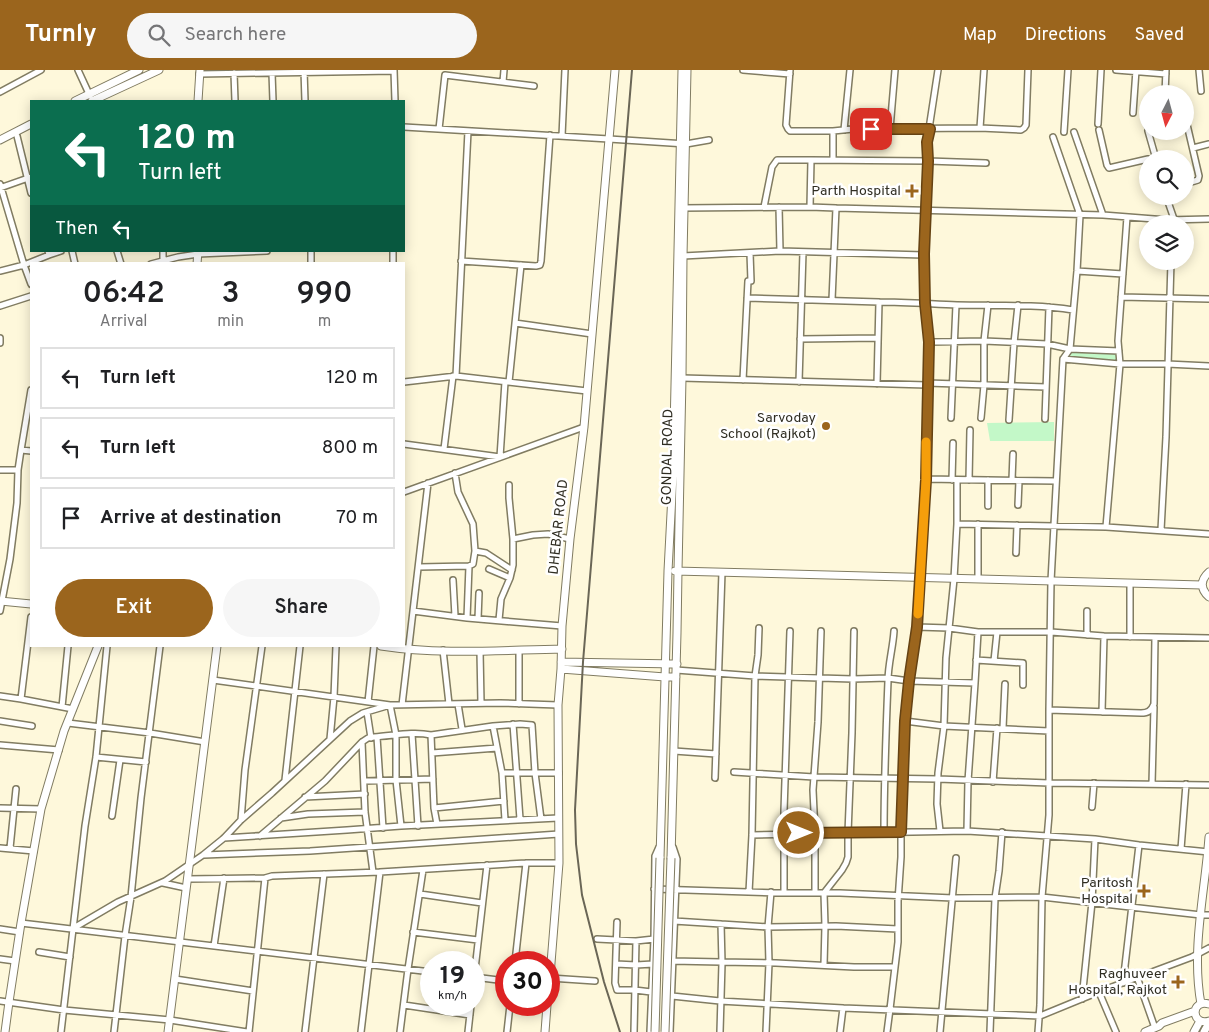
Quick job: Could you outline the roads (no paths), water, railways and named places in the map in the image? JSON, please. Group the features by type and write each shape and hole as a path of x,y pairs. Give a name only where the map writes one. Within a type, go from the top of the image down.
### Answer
{"street":[{"path":"0,92 40,70"},
{"path":"78,70 91,99"},
{"path":"91,99 139,70"},
{"path":"91,99 159,70"},
{"path":"503,82 504,70"},
{"path":"562,136 565,70"},
{"name":"DHEBAR ROAD","path":"552,951 559,863 558,705 562,626 570,539 584,427 615,70"},
{"name":"GONDAL ROAD","path":"655,1032 668,571 682,208 682,70"},
{"name":"GONDAL ROAD","path":"683,144 687,70"},
{"path":"743,70 790,72 786,125 790,131 980,128 1021,130 1026,125 1028,70"},
{"path":"844,130 850,70"},
{"path":"890,129 895,70"},
{"path":"887,1032 898,942 905,721 917,627 926,480 929,342 925,303 924,254 928,161 927,142 938,70"},
{"path":"980,128 984,70"},
{"path":"1064,132 1068,70"},
{"path":"1098,124 1101,70"},
{"path":"1116,70 1166,72 1165,85"},
{"path":"1199,70 1201,91"},
{"path":"304,71 305,100"},
{"path":"198,100 200,72 394,71 395,100"},
{"path":"1133,113 1136,71"},
{"path":"235,100 237,72"},
{"path":"272,73 272,100"},
{"path":"439,129 445,73 534,86"},
{"path":"0,140 30,125"},
{"path":"405,128 609,138 683,144 709,140"},
{"path":"0,144 30,129"},
{"path":"1099,130 1109,168 1139,161"},
{"path":"444,450 454,376 468,131"},
{"path":"832,131 832,159"},
{"path":"1074,132 1103,215"},
{"path":"461,261 521,266 540,265 550,135"},
{"path":"16,136 29,178 0,187 30,281"},
{"path":"1038,1032 1040,1016 1042,897 1049,815 1051,581 1056,481 1063,359 1070,349 1080,215 1054,137"},
{"path":"1191,140 1193,148 1209,144"},
{"path":"1194,153 1199,178 1194,182"},
{"path":"764,207 772,167 777,160 832,159 986,163"},
{"path":"810,207 811,160"},
{"path":"779,207 780,251"},
{"path":"682,208 810,207 1103,215 1139,219"},
{"name":"GONDAL ROAD","path":"665,1032 676,670 682,378 682,208"},
{"path":"832,300 836,208"},
{"path":"1106,527 1120,364 1118,340 1127,218"},
{"path":"1194,220 1209,219"},
{"path":"683,256 780,251 924,254"},
{"path":"163,252 163,260"},
{"path":"157,262 198,253 232,252"},
{"path":"799,382 803,252"},
{"path":"30,262 49,253"},
{"path":"743,380 748,282 751,281 750,253"},
{"path":"0,271 30,262"},
{"path":"500,457 521,266"},
{"path":"1161,530 1166,437 1171,270"},
{"path":"1077,271 1123,274"},
{"path":"0,306 30,296"},
{"path":"1121,297 1209,299"},
{"path":"747,298 956,305 1018,305 1073,310"},
{"path":"878,384 879,302"},
{"path":"951,418 956,305"},
{"path":"981,418 984,385 984,341 988,305"},
{"path":"1009,420 1018,305"},
{"path":"1044,419 1050,307"},
{"path":"515,323 592,334"},
{"path":"0,338 0,343"},
{"path":"800,339 878,338"},
{"path":"929,342 984,341 1047,344 1070,349 1119,351"},
{"path":"1063,359 1120,364 1209,366"},
{"path":"405,382 454,376 587,391"},
{"path":"682,378 1046,387"},
{"path":"0,611 10,559 17,502 18,470 30,396"},
{"path":"405,492 584,427"},
{"path":"968,480 970,430"},
{"path":"940,831 937,804 938,773 944,726 946,658 954,579 957,524 953,443"},
{"path":"405,444 500,457"},
{"path":"21,450 30,451"},
{"path":"1012,480 1013,454"},
{"path":"0,470 18,470"},
{"path":"455,473 458,492 473,524 475,551 473,564 470,566 467,618"},
{"path":"926,480 1056,481"},
{"path":"988,480 988,506"},
{"path":"1018,505 1019,480"},
{"path":"402,705 428,482"},
{"path":"499,620 501,599 514,565 509,485"},
{"path":"957,524 1106,527 1209,534"},
{"path":"978,524 978,579"},
{"path":"1016,553 1017,525"},
{"path":"513,539 548,534 570,539"},
{"path":"475,551 486,554 512,570"},
{"path":"419,566 470,566"},
{"path":"490,569 510,578"},
{"path":"668,571 1202,585"},
{"path":"715,778 722,572"},
{"path":"1209,572 1204,576 1202,582 1204,593 1209,597"},
{"path":"452,580 455,616"},
{"path":"1130,583 1130,636"},
{"path":"478,619 479,593"},
{"path":"1,601 30,604"},
{"path":"413,611 467,618 562,626"},
{"path":"1086,635 1087,611"},
{"path":"21,699 30,625"},
{"path":"917,627 949,628 978,632 1051,632 1104,636 1209,638"},
{"path":"749,892 755,676 759,628"},
{"path":"784,893 790,631"},
{"path":"815,893 813,790 821,631"},
{"path":"884,832 888,678 894,631"},
{"path":"824,965 824,893 846,863 848,857 854,632"},
{"path":"967,831 968,781 978,632"},
{"path":"994,661 997,632"},
{"path":"1102,712 1104,636"},
{"path":"1152,784 1155,637"},
{"path":"62,707 68,647"},
{"path":"5,1032 21,923 41,809 68,723 98,647"},
{"path":"61,1032 85,826 96,757 107,647"},
{"path":"114,1032 125,936 132,897 160,647"},
{"path":"168,1032 217,647"},
{"path":"241,820 245,770 262,647"},
{"path":"285,780 300,647"},
{"path":"330,740 336,647"},
{"path":"368,702 374,647"},
{"path":"388,647 408,650 562,650"},
{"path":"443,650 449,704"},
{"path":"519,704 520,650"},
{"path":"480,651 481,703"},
{"path":"976,660 1023,663 1023,685"},
{"path":"561,666 666,664 676,670 755,676 888,678 909,681 974,683"},
{"path":"561,666 665,677 676,670"},
{"path":"213,680 390,705 481,703 558,705"},
{"path":"993,782 1005,684"},
{"path":"0,696 73,709"},
{"path":"458,704 462,729"},
{"path":"1049,710 1148,713 1152,710 1154,704"},
{"path":"72,929 118,902 162,882 203,855 224,838 241,820 356,716 390,705"},
{"path":"390,705 396,735 396,780 401,826"},
{"path":"367,712 374,737 380,781 383,828"},
{"path":"0,721 32,726"},
{"path":"905,721 944,726 1049,731"},
{"path":"68,723 205,742"},
{"path":"513,724 520,819"},
{"path":"260,836 325,781 368,738 422,733 430,735 462,729 513,724 532,725 535,773 541,819"},
{"path":"493,726 502,773 505,820"},
{"path":"412,734 418,826"},
{"path":"430,735 434,808 437,824"},
{"path":"362,742 365,812 373,872"},
{"path":"0,745 59,750"},
{"path":"432,753 498,748"},
{"path":"674,751 716,754"},
{"path":"96,757 146,762"},
{"path":"112,816 120,760"},
{"path":"502,773 559,772"},
{"path":"734,772 814,777 993,782 1209,785"},
{"path":"364,781 433,779"},
{"path":"1092,807 1094,784"},
{"path":"1181,849 1186,784"},
{"path":"10,848 16,789"},
{"path":"305,797 365,794"},
{"path":"434,808 504,801"},
{"path":"0,808 41,809"},
{"path":"281,818 308,814 365,812"},
{"path":"224,838 558,818"},
{"path":"752,835 940,831 1002,832 1096,839 1208,852"},
{"path":"990,1032 995,898 1002,832"},
{"path":"203,855 301,851 559,834"},
{"path":"1201,1004 1198,987 1198,953 1205,915 1209,837"},
{"path":"1082,999 1092,902 1096,839"},
{"path":"650,1032 655,856 660,844"},
{"path":"670,1032 677,859 672,844"},
{"path":"1122,983 1139,845"},
{"path":"0,848 34,851"},
{"path":"940,1032 956,858"},
{"path":"188,879 265,878 272,876 423,870 526,863 559,863"},
{"path":"516,951 526,863"},
{"path":"477,951 487,866"},
{"path":"400,1032 423,870"},
{"path":"361,1032 380,872"},
{"path":"305,1032 324,874"},
{"path":"214,946 224,878"},
{"path":"0,1001 64,1010 170,1020 248,1032 265,878"},
{"path":"162,882 186,888"},
{"path":"654,889 953,898 1042,897 1205,915"},
{"path":"766,1032 769,963 768,927 771,892"},
{"path":"420,894 482,903"},
{"path":"674,921 768,927 825,926 898,929"},
{"path":"617,922 615,983 617,990 651,992"},
{"path":"21,923 420,971"},
{"path":"720,1032 721,924"},
{"path":"0,929 20,932"},
{"path":"414,932 478,940"},
{"path":"597,939 654,940"},
{"path":"634,1032 636,941"},
{"path":"672,996 767,1004 1040,1016 1209,948"},
{"path":"39,952 70,957"},
{"path":"0,959 15,961"},
{"path":"672,960 894,967"},
{"path":"616,964 653,964"},
{"path":"1137,977 1157,1027"},
{"path":"175,979 253,991"},
{"path":"560,979 595,981"},
{"path":"1099,992 1116,1032"},
{"path":"1194,1032 1197,1007 1205,1003 1209,1004"},
{"path":"404,1005 420,1007"},
{"path":"840,1032 843,1008"},
{"path":"468,1032 470,1016"},
{"path":"507,1032 509,1016"},
{"path":"544,1032 546,1016"},
{"path":"1145,1032 1162,1023 1197,1016 1209,1022 1204,1032"}],"railway":[{"path":"620,1032 604,982 582,895 576,844 575,810 583,662 632,70"}],"place":[{"name":"Parth Hospital","path":"912,191"},
{"name":"Sarvoday School (Rajkot)","path":"826,426"},
{"name":"Paritosh Hospital","path":"1144,891"},
{"name":"Raghuveer Hospital, Rajkot","path":"1178,982"}]}
